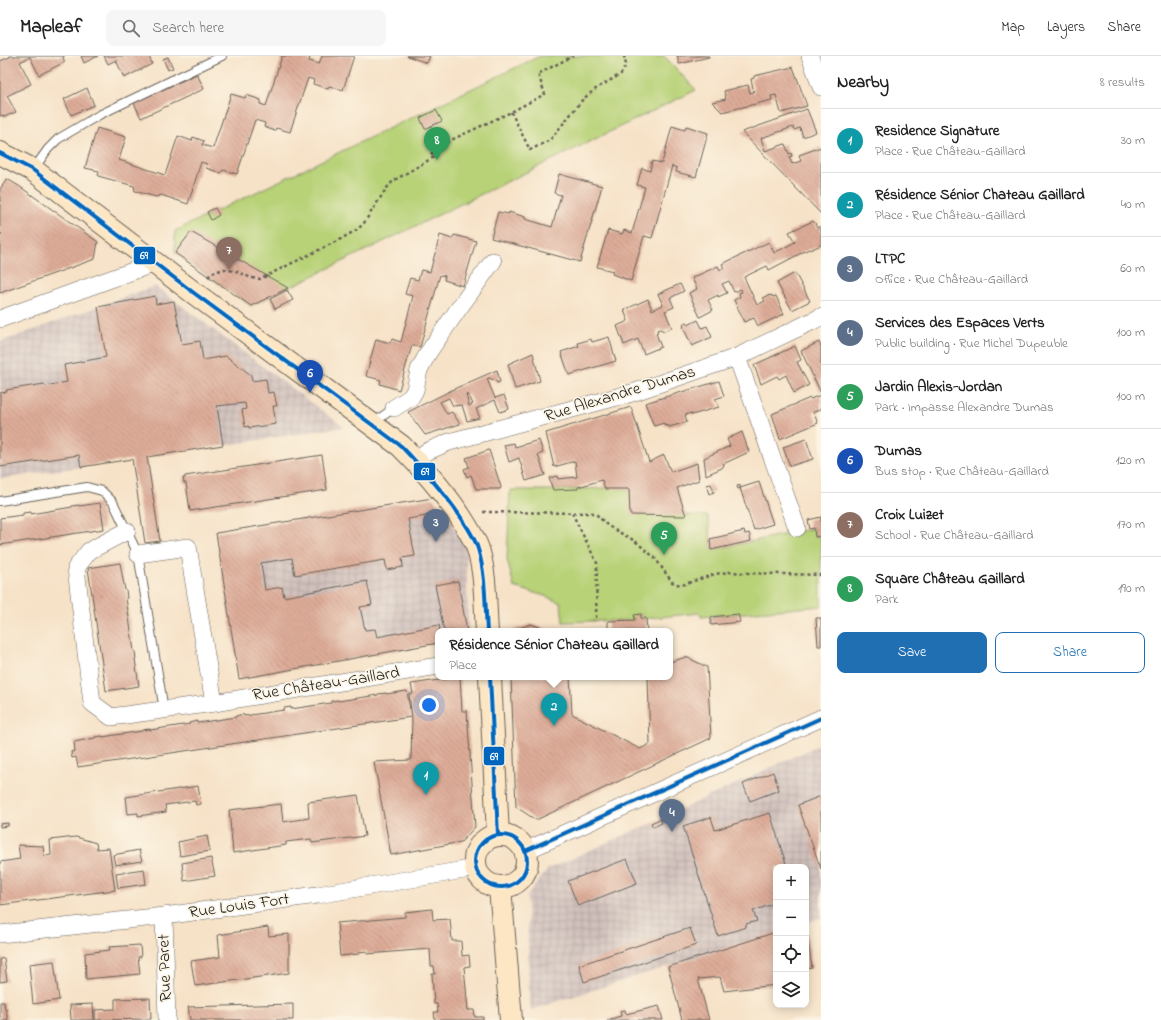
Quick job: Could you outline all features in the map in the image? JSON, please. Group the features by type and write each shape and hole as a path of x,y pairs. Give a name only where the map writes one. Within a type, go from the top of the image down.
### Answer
{"street":[{"path":"810,56 821,87"},
{"path":"0,153 32,170 401,446 439,487 461,517 478,547 483,567 487,628"},
{"path":"394,408 411,397 415,390 419,370 428,353 494,261"},
{"path":"0,319 155,263"},
{"name":"Rue Alexandre Dumas","path":"416,461 426,452 449,442 632,393 737,357 821,317"},
{"path":"737,357 797,528"},
{"name":"Rue Château-Gaillard","path":"127,531 89,552 76,568 92,703 111,717 214,703 435,666"},
{"path":"138,554 188,547 214,703"},
{"path":"490,680 498,836"},
{"path":"525,851 821,718"},
{"path":"506,836 521,844 525,851 528,860 527,868 523,876 517,882 509,886 494,886 483,879 476,868 478,851 483,843 490,838 506,836"},
{"name":"Rue Louis Fort","path":"0,934 164,916 316,895 476,868"},
{"path":"500,887 511,1020"},
{"name":"Rue Paret","path":"164,916 167,1020"}],"lane":[{"path":"32,170 48,149 58,139 99,114 222,56"},
{"path":"372,424 394,408"},
{"path":"0,501 87,487 102,491 113,502 138,554 164,710"}],"path":[{"path":"206,279 212,273 224,269 239,272 251,278 260,279 358,229 364,223 386,189 393,181 434,157 430,150 511,112 545,94 538,74 573,56"},
{"path":"511,112 530,150 550,140 583,99 597,88 621,74 626,65 624,56"},
{"path":"480,512 594,513 608,526 635,541 655,558 672,582 676,584 682,585 715,574 729,572 821,575"},
{"path":"572,513 597,563 596,621"}],"shaded area":[{"path":"155,286 344,427 0,479 0,342"},
{"path":"433,498 466,543 468,628 435,628 435,644 239,679 216,533"},
{"path":"821,744 821,918 809,922 809,864 773,864 773,933 531,1010 529,992 527,896 548,869"}],"green space":[{"path":"540,56 664,56 696,90 251,306 175,253 175,231"},
{"path":"605,488 629,489 685,515 708,516 712,550 814,528 815,537 821,536 821,606 701,617 700,613 641,619 641,614 635,615 635,620 563,622 561,603 545,596 514,587 507,559 510,490"}],"building":[{"path":"9,56 64,56 63,58 65,62 39,75 30,57 20,62 31,84 7,96 16,112 4,117 3,115 0,116 0,61 10,57"},
{"path":"81,56 98,56 84,63"},
{"path":"104,56 149,56 152,64 124,78 116,60 108,64"},
{"path":"282,56 308,56 310,57 309,61 319,64 322,56 354,56 343,90 329,86 328,89 313,84 314,80 308,78 290,132 276,128 275,131 264,127 265,123 255,120 237,174 223,170 221,173 206,168 207,164 201,162 188,204 161,195 156,197 135,191 134,186 98,176 99,171 85,168 97,128 126,137 119,160 165,175 178,136 192,141 193,137 204,141 202,145 213,148 231,94 245,98 246,95 261,100 260,104 266,106"},
{"path":"407,56 430,56 427,63"},
{"path":"677,56 709,56 709,57 679,64"},
{"path":"168,57 173,68 168,70 163,59"},
{"path":"793,67 807,106 781,113 776,95 771,96 772,100 722,112 712,102 726,99 724,91 748,85 750,93 754,92 751,79 754,78 754,76"},
{"path":"197,74 204,89 141,118 134,103"},
{"path":"87,88 94,105 71,115 64,99"},
{"path":"807,109 816,132 803,137 800,128 794,130 793,127 761,138 765,151 785,144 789,154 791,153 792,156 789,157 792,164 801,161 799,155 821,147 821,214 742,132"},
{"path":"436,110 442,121 425,129 420,118"},
{"path":"672,126 685,130 686,126 708,133 696,177 676,172 677,168 672,166 652,238 644,236 631,281 612,274 613,271 597,267 608,230 622,234 624,230 632,233 645,187 637,185 642,168 650,171 652,161 662,163"},
{"path":"559,174 602,186 580,262 491,238 498,212 509,214 509,212 525,217 525,219 552,227 561,195 554,193"},
{"path":"7,179 98,242 95,259 0,293 0,235 2,234 0,232 0,189"},
{"path":"215,208 219,215 211,220 207,212"},
{"path":"813,221 817,228 821,226 821,245 810,250 809,249 769,270 767,266 744,277 757,305 765,301 763,298 770,295 773,297 776,296 784,314 758,326 754,318 744,322 734,300 740,297 739,293 742,292 741,289 734,292 729,281 722,284 727,293 718,297 718,295 708,300 713,310 700,317 689,293 697,289 692,278 718,266 720,270 724,268 722,264 769,242 774,253 795,242 789,232"},
{"path":"191,232 288,288 251,306 175,253"},
{"path":"440,235 452,239 454,235 476,241 463,286 444,280 445,276 440,275 420,347 412,345 399,390 380,384 381,380 366,376 376,339 390,343 392,339 401,342 413,296 405,294 410,278 418,280 421,270 430,272"},
{"path":"795,273 810,301 792,310 777,283"},
{"path":"680,284 684,291 670,298 674,307 665,311 672,328 664,331 660,329 657,330 658,333 656,333 661,347 644,354 638,339 624,345 617,326 628,321 624,310 648,299 652,310 663,305 658,294"},
{"path":"287,290 293,300 275,309 270,299"},
{"path":"155,296 156,304 174,301 182,344 200,341 203,360 226,356 251,375 252,381 266,379 268,393 274,392 277,406 273,406 276,424 249,428 249,426 245,427 242,410 246,409 245,403 217,406 223,445 147,457 160,541 145,543 132,459 81,467 79,455 0,467 0,393 7,392 6,390 67,382 64,365 106,357 98,307"},
{"path":"698,320 702,328 707,326 712,337 692,346 683,324 686,322 688,325"},
{"path":"609,337 616,361 569,375 561,352 579,346 578,343 591,339 592,342"},
{"path":"819,342 821,347 821,393 801,351"},
{"path":"795,346 801,360 797,362 809,385 794,393 786,375 779,379 777,376 761,384 754,365"},
{"path":"533,353 540,381 515,389 508,364"},
{"path":"497,370 500,382 497,383 489,378 487,379 495,398 504,395 509,409 500,412 495,400 476,409 480,418 467,421 462,405 453,406 449,398 440,402 447,414 452,412 460,424 425,435 408,412 456,388","holes":["468,394 473,404 469,406 466,395"]},
{"path":"719,381 724,396 715,399 719,407 692,415 691,413 685,415 687,422 669,427 668,425 665,426 664,423 654,426 645,403"},
{"path":"821,395 821,409 813,412 818,423 780,439 772,414"},
{"path":"631,407 649,462 664,455 671,472 697,463 699,480 677,488 686,516 630,515 629,489 605,489 602,480 578,487 578,489 553,490 549,478 557,476 558,479 577,477 575,461 554,467 546,433"},
{"path":"742,432 749,452 723,464 724,465 722,468 706,475 704,458 730,446 727,439"},
{"path":"806,439 813,459 790,466 783,447"},
{"path":"539,440 543,453 538,455 545,475 526,481 519,458 509,462 504,445 514,443 515,447"},
{"path":"489,450 501,487 500,489 476,489 471,475 467,477 464,469 469,467 466,458"},
{"path":"322,455 327,490 190,511 186,483 184,483 183,478 185,478 185,476"},
{"path":"759,482 773,524 754,530 740,488"},
{"path":"711,484 714,492 709,494 706,485"},
{"path":"433,498 444,513 408,519 415,556 402,558 403,567 387,570 385,560 295,575 292,558 261,563 265,590 282,587 284,597 367,581 372,605 360,607 365,630 375,629 377,637 439,625 440,628 435,628 435,644 239,679 216,533"},
{"path":"100,503 104,529 0,545 0,518 23,515 23,513 31,512 31,514 72,506"},
{"path":"821,517 821,536 815,537 814,528 810,529 808,520"},
{"path":"744,531 745,534 749,533 751,541 711,550 710,539"},
{"path":"120,563 126,590 139,686 106,691 88,568"},
{"path":"458,581 466,628 443,628 435,585"},
{"path":"641,614 641,619 646,618 647,628 608,628 608,621 635,620 634,615"},
{"path":"738,614 740,622 711,625 711,617"},
{"path":"816,618 821,618 821,646 818,646"},
{"path":"531,624 543,628 519,628"},
{"path":"686,657 707,667 711,738 536,820 516,807 511,680 570,680 572,714 640,749 650,744 648,680 673,680 673,661"},
{"path":"439,680 460,680 462,711 467,711 475,827 461,842 391,855 374,762 411,760 412,718 409,694 413,694 411,684"},
{"path":"407,691 411,717 78,767 76,757 72,758 71,752 75,751 74,742 95,737 190,724 189,723 197,721 197,723 236,717 243,714 244,716 284,710 284,708 291,707 291,709 331,703 331,701 378,694"},
{"path":"773,772 779,790 750,801 743,784"},
{"path":"198,786 201,804 196,805 195,801 165,805 166,812 138,816 138,813 128,814 126,797"},
{"path":"358,795 365,836 312,843 311,839 286,842 286,845 233,853 229,810 281,804 283,822 309,818 308,802"},
{"path":"821,796 821,869 798,805"},
{"path":"770,813 786,864 773,864 773,904 753,911 757,921 746,924 746,927 718,936 683,826 711,817 715,830"},
{"path":"660,819 662,823 653,827 651,823"},
{"path":"8,823 8,826 0,827 0,824"},
{"path":"207,836 210,851 180,856 178,842"},
{"path":"76,837 96,843 97,849 109,848 115,890 0,905 0,862 20,859 18,845 43,846 44,856 51,855 50,840"},
{"path":"139,850 142,861 115,865 113,855"},
{"path":"211,858 215,876 184,881 182,863"},
{"path":"627,859 637,883 578,906 568,881"},
{"path":"144,869 146,884 118,888 116,873"},
{"path":"432,909 433,920 450,919 452,941 461,941 462,956 469,955 470,966 464,967 468,1010 474,1010 475,1017 483,1017 483,1020 435,1020 434,1012 438,1012 437,1004 434,1004 432,974 435,974 434,966 431,966 430,949 367,954 367,951 359,952 359,954 340,956 337,923 405,917 405,912"},
{"path":"268,927 269,936 289,934 289,973 195,986 191,961 220,957 218,935"},
{"path":"690,928 696,945 584,982 579,965"},
{"path":"773,933 773,985 724,991 720,977 698,979 709,1020 682,1020 668,967"},
{"path":"140,945 141,957 138,957 140,974 86,979 85,953 110,950 109,947"},
{"path":"809,946 812,968 809,968"},
{"path":"4,958 7,981 0,982 0,959"},
{"path":"54,961 59,1000 33,1004 29,964"},
{"path":"150,998 151,1019 95,1020 95,1010 115,1009 115,999"},
{"path":"0,1002 4,1002 8,1020 0,1020"},
{"path":"93,1004 94,1020 71,1020 70,1005"},
{"path":"293,1004 293,1020 190,1020 188,1007"},
{"path":"659,1006 663,1020 607,1020 621,1016 620,1011 625,1010 626,1014"}],"transit line":[{"name":"69","path":"0,153 33,170 194,293 401,446 448,499 467,526 475,541 481,559 485,590 487,628"},
{"name":"69","path":"490,680 498,835"},
{"name":"69","path":"525,851 821,718"},
{"name":"69","path":"501,835 511,837 519,843 525,851 527,861 525,871 519,879 511,885 501,887 491,885 483,879 477,871 475,861 477,851 483,843 491,837 501,835"}],"place":[{"name":"Square Château Gaillard","path":"437,160"},
{"name":"Croix Luizet","path":"229,270"},
{"name":"Dumas","path":"310,393"},
{"name":"LTPC","path":"436,542"},
{"name":"Jardin Alexis-Jordan","path":"664,555"},
{"name":"Résidence Sénior Chateau Gaillard","path":"554,726"},
{"name":"Residence Signature","path":"426,795"},
{"name":"Services des Espaces Verts","path":"672,832"}]}
